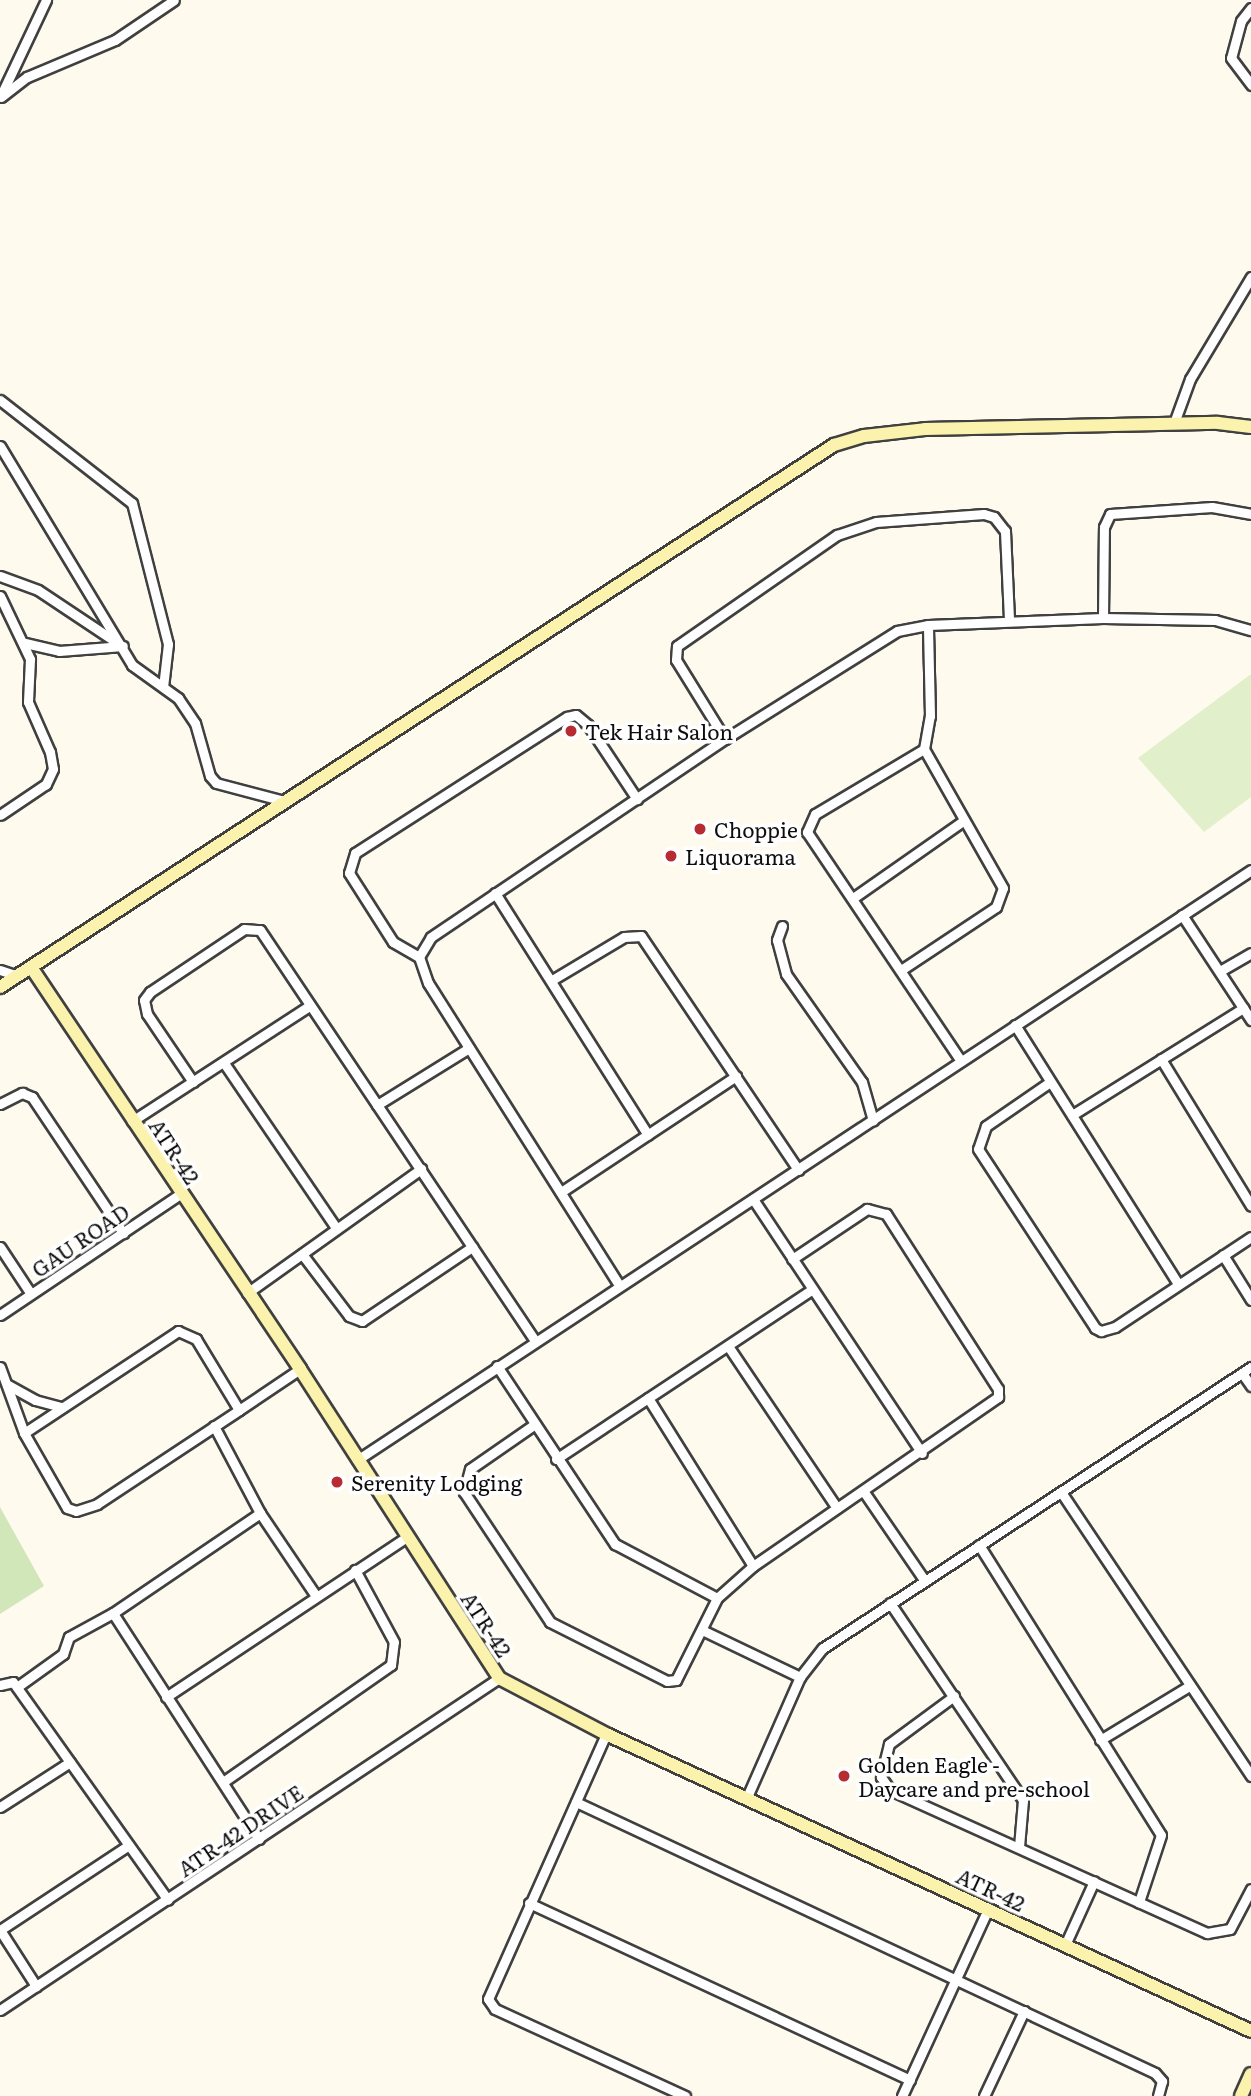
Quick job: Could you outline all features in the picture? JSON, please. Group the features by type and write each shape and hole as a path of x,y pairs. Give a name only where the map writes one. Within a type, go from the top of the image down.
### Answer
{"street":[{"path":"0,98 26,35 46,0"},
{"path":"0,98 27,77 115,40 174,0"},
{"path":"1251,8 1241,21 1231,58 1251,85"},
{"path":"1174,423 1190,379 1251,277"},
{"path":"0,400 132,503 168,644 163,687"},
{"path":"0,987 834,445 864,436 925,429 1174,423 1251,428"},
{"path":"0,446 132,664 178,698 195,723 216,783 284,802"},
{"path":"1102,618 1104,527 1110,514 1212,507 1251,514"},
{"path":"725,739 676,660 677,646 837,535 876,522 984,514 994,517 1005,531 1009,620"},
{"path":"0,576 38,590 123,646"},
{"path":"0,596 25,643 30,659 28,702 50,752 53,769 46,784 0,815"},
{"path":"419,957 438,930 881,638 928,625 1009,620 1215,620 1251,630"},
{"path":"901,970 1000,901 1002,883 963,821 924,749 930,716 928,625"},
{"path":"25,643 59,650 123,646"},
{"path":"620,1284 428,983 419,957 393,942 349,873 355,853 567,717 576,715 588,725 636,799"},
{"path":"924,749 815,814 807,825 812,841 961,1061"},
{"path":"853,898 963,821"},
{"path":"358,1460 620,1284 798,1170 1251,870"},
{"path":"495,892 648,1135"},
{"path":"1182,915 1251,1020"},
{"path":"782,926 777,940 786,974 862,1082 873,1120"},
{"path":"193,1082 147,1014 144,1000 150,992 244,929 251,928 268,936 309,1006 535,1341"},
{"path":"552,980 624,937 641,936 798,1170"},
{"path":"1220,971 1251,953"},
{"name":"ATR-42","path":"31,967 180,1194 300,1369 499,1678 606,1734 1251,2031"},
{"path":"0,970 17,976"},
{"path":"132,1121 309,1006"},
{"path":"1072,1115 1243,1008"},
{"path":"1015,1025 1178,1284"},
{"path":"377,1105 469,1048"},
{"path":"1161,1059 1251,1206"},
{"path":"224,1063 336,1228"},
{"path":"561,1192 736,1076"},
{"path":"1050,1082 986,1126 978,1149 1095,1328 1101,1331 1115,1327 1251,1237"},
{"path":"0,1104 22,1093 32,1097 123,1233"},
{"path":"247,1293 421,1169"},
{"name":"GAU ROAD","path":"0,1315 180,1194"},
{"path":"753,1199 811,1290 922,1452"},
{"path":"535,1424 470,1469 463,1485 544,1614 564,1630 667,1681 684,1673 717,1598 753,1566 995,1404 999,1392 886,1214 867,1209 792,1259"},
{"path":"0,1247 31,1294"},
{"path":"302,1254 349,1316 362,1321 472,1247"},
{"path":"1223,1255 1251,1300"},
{"path":"556,1459 811,1290"},
{"path":"24,1433 178,1331 196,1339 239,1410"},
{"path":"728,1346 837,1508"},
{"path":"497,1366 556,1459 615,1544 717,1598"},
{"path":"0,1367 24,1433 67,1508 76,1511 97,1504 300,1369"},
{"path":"747,1797 800,1677 822,1648 1247,1370 1251,1386"},
{"path":"8,1385 35,1400 62,1407"},
{"path":"648,1398 753,1566"},
{"path":"214,1426 260,1513 316,1597"},
{"path":"864,1492 925,1581"},
{"path":"1061,1492 1251,1776"},
{"path":"17,1687 63,1654 69,1637 113,1613 260,1513"},
{"path":"166,1697 407,1537"},
{"path":"979,1545 1161,1835 1139,1902"},
{"path":"223,1782 391,1665 394,1642 355,1570"},
{"path":"890,1603 1023,1800 1019,1847"},
{"path":"113,1613 259,1839"},
{"path":"702,1630 800,1677"},
{"name":"ATR-42 DRIVE","path":"0,2010 499,1678"},
{"path":"0,1685 10,1680 17,1687 168,1900"},
{"path":"1100,1740 1189,1686"},
{"path":"954,1696 889,1744 881,1777 890,1790 1206,1933 1220,1933 1230,1928 1251,1889"},
{"path":"606,1734 489,1991 491,2005 685,2096"},
{"path":"0,1807 70,1762"},
{"path":"576,1802 1155,2073 1162,2081 1158,2096"},
{"path":"36,1986 0,1930 129,1845"},
{"path":"1065,1945 1094,1881"},
{"path":"529,1903 910,2080"},
{"path":"902,2096 988,1909"},
{"path":"984,2096 1024,2011"},
{"path":"1241,2096 1251,2074"}],"green space":[{"path":"1251,674 1251,797 1204,832 1138,758"},
{"path":"0,1507 44,1586 0,1614"}],"place":[{"name":"Tek Hair Salon","path":"571,731"},
{"name":"Choppie","path":"700,829"},
{"name":"Liquorama","path":"671,856"},
{"name":"Serenity Lodging","path":"337,1482"},
{"name":"Golden Eagle - Daycare and pre-school","path":"844,1776"}]}
